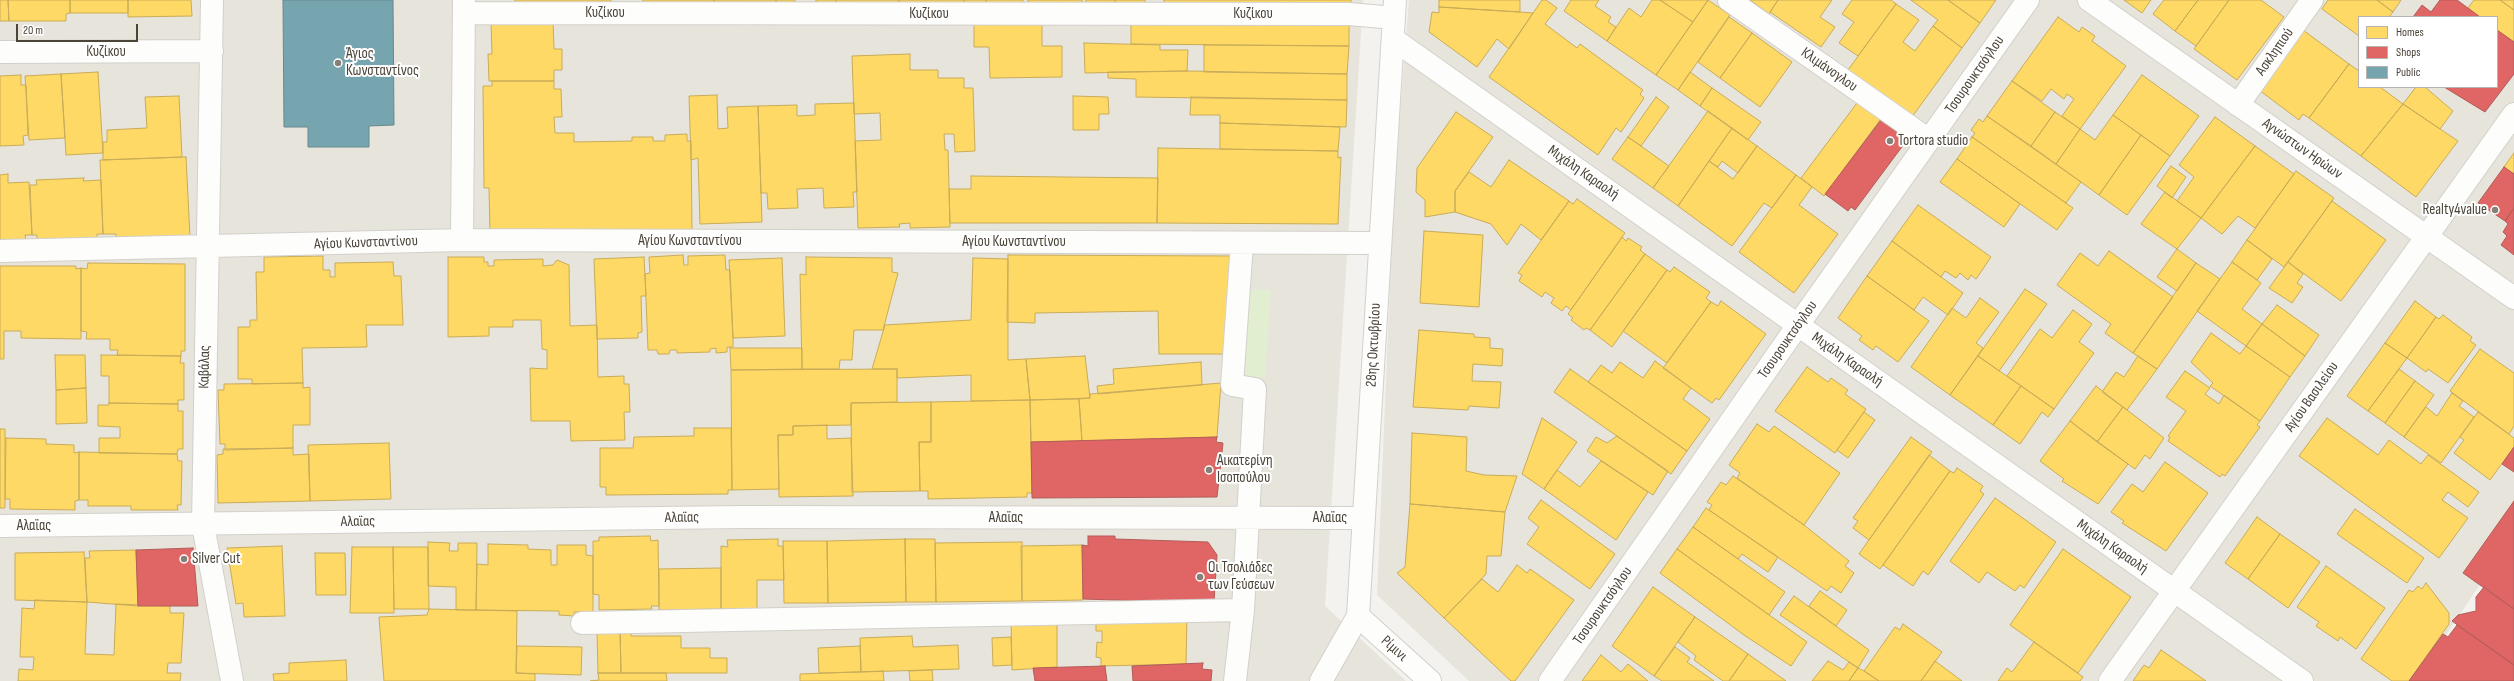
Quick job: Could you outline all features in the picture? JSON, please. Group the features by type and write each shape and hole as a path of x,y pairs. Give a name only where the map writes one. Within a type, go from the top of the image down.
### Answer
{"street":[{"name":"Καβάλας","path":"212,0 212,51 206,248 203,524 232,681"},
{"name":"Κλιμάνογλου","path":"1729,0 1930,140"},
{"name":"Τσουρουκτσόγλου","path":"1550,681 1798,325 2028,0"},
{"name":"Αγνώστων Ηρώων","path":"2089,0 2514,298"},
{"name":"Ασκληπιού","path":"2238,105 2312,0"},
{"name":"Κυζίκου","path":"464,7 1342,14 1394,19"},
{"path":"462,240 464,7"},
{"name":"28ης Οκτωβρίου","path":"1321,681 1358,616 1394,19"},
{"name":"Μιχάλη Καραολή","path":"1394,19 1798,325 2302,681"},
{"name":"Κυζίκου","path":"0,52 212,51"},
{"name":"Αγίου Βασιλείου","path":"2110,681 2514,114"},
{"name":"Αγίου Κωνσταντίνου","path":"0,251 206,248 462,240 1380,243"},
{"path":"1235,681 1243,610 1255,389 1232,385 1242,243"},
{"name":"Αλαϊας","path":"0,526 743,517 1248,520 1364,518"},
{"path":"582,623 1243,610"},
{"name":"Ρίμινι","path":"1358,616 1430,681"}],"shaded area":[{"path":"0,0 1363,0 1325,606 1406,681 0,681"},
{"path":"1409,0 2514,0 2514,534 2415,681 1469,681 1377,595 1394,191"}],"green space":[{"path":"1243,289 1271,291 1265,378 1237,376"}],"building: Homes":[{"path":"0,0 8,0 9,21 0,21"},
{"path":"8,0 70,0 70,13 66,14 66,21 9,21"},
{"path":"70,0 128,0 128,13 70,13"},
{"path":"128,0 191,0 192,16 128,17"},
{"path":"515,0 611,0 608,9 515,6"},
{"path":"643,0 714,0 714,5 643,5"},
{"path":"714,0 776,0 776,5 714,5"},
{"path":"776,0 795,0 795,5 776,5"},
{"path":"816,0 836,0 836,5 816,5"},
{"path":"836,0 899,0 899,5 836,5"},
{"path":"899,0 964,0 964,4 899,5"},
{"path":"964,0 986,0 987,4 964,4"},
{"path":"986,0 1023,0 1023,5 987,4"},
{"path":"1028,0 1082,0 1082,4 1028,4"},
{"path":"1086,0 1115,0 1115,4 1086,5"},
{"path":"1115,0 1145,0 1145,4 1115,4"},
{"path":"1164,0 1351,0 1351,9 1164,6"},
{"path":"1439,0 1520,0 1520,12 1439,7"},
{"path":"1542,0 1546,0 1557,8 1545,24 1577,48 1580,44 1643,90 1640,94 1644,98 1621,132 1616,128 1598,155 1489,77"},
{"path":"1571,0 1599,0 1595,6 1611,17 1608,22 1616,27 1607,41 1564,11"},
{"path":"1652,0 1660,0 1693,22 1656,75 1607,41 1629,8 1641,17"},
{"path":"1660,0 1708,0 1693,22"},
{"path":"1708,0 1730,15 1678,90 1656,75"},
{"path":"1750,0 1778,0 1769,14"},
{"path":"1778,0 1832,0 1820,17 1835,27 1821,47 1770,12"},
{"path":"1852,0 1891,0 1896,4 1858,56 1839,43 1854,22 1842,14"},
{"path":"1911,0 1948,0 1980,23 1962,48 1933,26 1938,20"},
{"path":"1948,0 1996,0 1980,23"},
{"path":"2124,0 2151,0 2142,13"},
{"path":"2164,0 2198,0 2175,31 2153,14"},
{"path":"2198,0 2229,0 2196,46 2175,31"},
{"path":"2229,0 2261,0 2284,17 2237,80 2194,49"},
{"path":"2328,0 2377,0 2393,12 2390,16 2358,16 2358,35 2322,9"},
{"path":"2377,0 2401,0 2393,12"},
{"path":"2474,0 2500,0 2514,10 2514,42 2498,31 2498,16 2479,16 2468,8"},
{"path":"2500,0 2514,0 2514,10"},
{"path":"1896,4 1919,20 1903,42 1915,51 1933,26 1962,48 1912,117 1848,70"},
{"path":"1439,7 1533,13 1509,49 1497,39 1477,67 1429,32 1432,12 1439,13"},
{"path":"1042,17 1042,46 1062,46 1062,77 990,78 989,47 974,47 974,18"},
{"path":"1729,17 1752,33 1720,78 1698,62"},
{"path":"2058,17 2079,32 2082,27 2095,36 2092,41 2126,66 2080,129 2062,116 2074,99 2067,94 2064,99 2051,89 2042,101 2012,81"},
{"path":"1131,20 1349,22 1349,46 1131,44"},
{"path":"491,21 553,21 554,49 562,49 562,70 554,70 554,81 489,81 488,54 492,54"},
{"path":"2303,30 2349,64 2309,118 2303,114 2299,120 2259,90"},
{"path":"1752,33 1792,62 1760,107 1720,78"},
{"path":"1084,43 1160,45 1160,50 1188,50 1187,71 1085,73"},
{"path":"1204,45 1349,46 1347,74 1204,72"},
{"path":"910,54 910,70 938,70 938,78 964,78 964,88 973,88 975,151 955,152 954,134 944,134 945,150 948,150 950,227 910,228 910,223 899,224 900,227 858,228 855,141 881,140 880,113 854,114 852,56"},
{"path":"2349,64 2358,70 2358,88 2381,88 2403,104 2361,156 2309,118"},
{"path":"1187,71 1347,74 1347,100 1136,97 1136,79 1108,78 1108,72"},
{"path":"98,72 103,153 66,155 61,74"},
{"path":"1690,72 1712,88 1700,106 1678,90"},
{"path":"61,74 65,138 29,140 25,76"},
{"path":"21,75 21,85 26,85 28,135 23,136 24,145 0,146 0,76"},
{"path":"2142,75 2199,116 2170,156 2113,115"},
{"path":"492,81 554,81 554,89 561,89 562,117 554,117 555,133 574,133 574,142 632,141 632,137 653,137 653,141 665,141 665,135 687,134 687,141 691,141 692,230 490,232 489,188 484,188 483,86 492,86"},
{"path":"2012,81 2055,112 2031,146 1987,116"},
{"path":"1712,88 1761,122 1748,140 1700,106"},
{"path":"2415,88 2426,88 2453,111 2440,129 2403,104"},
{"path":"717,95 718,129 728,128 727,107 758,106 762,222 700,224 698,158 691,160 689,96"},
{"path":"179,96 182,157 103,160 103,142 107,142 107,130 147,128 145,97"},
{"path":"1073,96 1108,97 1109,114 1099,114 1099,130 1073,130"},
{"path":"1191,97 1347,100 1346,127 1220,123 1220,115 1190,115"},
{"path":"1656,97 1669,107 1641,146 1628,137"},
{"path":"1860,99 1883,116 1824,196 1801,178"},
{"path":"854,103 857,192 853,192 854,207 824,208 823,188 797,189 798,208 768,209 767,193 761,193 758,106 797,105 797,116 815,115 815,104"},
{"path":"2403,104 2458,141 2416,197 2361,156"},
{"path":"1708,111 1732,128 1678,206 1653,188"},
{"path":"1456,112 1493,137 1455,191 1455,212 1425,217 1425,200 1416,192 1417,168"},
{"path":"2055,112 2080,129 2056,164 2031,146"},
{"path":"2113,115 2141,135 2099,195 2056,164 2080,129 2095,140"},
{"path":"1987,116 2081,182 2066,203 1972,137 1975,133 1971,130 1979,119 1983,122"},
{"path":"2215,117 2255,146 2201,218 2177,201 2194,177 2179,165"},
{"path":"1220,123 1340,127 1338,151 1220,149"},
{"path":"1732,128 1757,146 1738,173 1722,161 1718,167 1709,161"},
{"path":"2141,135 2170,156 2127,215 2099,195"},
{"path":"1628,137 1669,166 1653,188 1612,159"},
{"path":"1972,137 2073,208 2057,230 1957,159"},
{"path":"1757,146 1796,175 1772,208 1764,203 1732,246 1678,206 1709,161 1733,179"},
{"path":"2255,146 2294,174 2255,228 2238,216 2222,234 2201,218"},
{"path":"1158,148 1338,151 1338,158 1341,157 1338,224 1157,223"},
{"path":"2514,153 2514,174 2504,167"},
{"path":"186,157 190,237 116,240 116,234 103,234 100,160"},
{"path":"1957,159 2020,204 2004,227 1940,182"},
{"path":"1509,160 1569,201 1541,240 1521,224 1507,245 1491,224 1455,212 1455,191 1469,172 1491,187"},
{"path":"2171,166 2186,177 2172,198 2157,186"},
{"path":"2296,171 2334,198 2284,267 2247,240"},
{"path":"8,174 8,183 29,182 32,235 25,235 26,240 0,241 0,175"},
{"path":"1796,175 1812,187 1799,205 1838,234 1794,293 1739,252"},
{"path":"971,176 1158,178 1157,223 950,223 949,189 971,189"},
{"path":"84,178 83,181 101,180 103,234 97,234 97,239 37,241 37,235 32,235 30,185 37,185 36,180"},
{"path":"2165,192 2201,218 2177,249 2141,224"},
{"path":"1577,199 1625,233 1571,310 1566,306 1562,311 1551,303 1554,298 1545,292 1542,297 1519,281 1522,275 1518,273 1569,201 1573,204"},
{"path":"2332,201 2386,240 2341,301 2288,262"},
{"path":"1918,205 1991,257 1976,279 1971,275 1968,280 1960,273 1956,278 1945,271 1941,277 1892,241"},
{"path":"1424,231 1483,235 1479,307 1420,303"},
{"path":"1622,237 1626,241 1628,238 1642,247 1640,250 1645,254 1590,330 1586,328 1584,330 1571,320 1573,318 1568,314"},
{"path":"2247,240 2272,259 2257,280 2232,262"},
{"path":"1892,241 1963,293 1948,315 1923,297 1914,310 1867,276"},
{"path":"2177,249 2196,263 2177,291 2157,277"},
{"path":"2109,251 2173,297 2133,353 2105,333 2111,324 2057,285 2080,253 2098,266"},
{"path":"1645,254 1667,270 1612,347 1590,330"},
{"path":"683,255 684,265 688,265 688,256 725,255 726,270 730,270 733,338 733,347 727,347 727,352 716,353 716,348 710,349 710,352 677,353 677,350 670,350 669,354 658,354 657,350 648,350 645,274 650,273 649,257"},
{"path":"1008,255 1230,256 1224,354 1159,354 1158,311 1035,313 1035,323 1007,322"},
{"path":"323,256 323,270 330,270 330,277 335,277 335,263 393,262 394,276 401,276 403,325 366,325 367,347 302,348 303,383 252,384 252,379 238,379 238,327 250,327 250,320 257,320 256,272 264,272 264,257"},
{"path":"448,257 484,257 484,262 488,262 488,266 494,266 494,260 543,259 543,266 553,265 557,260 569,265 570,326 597,325 598,377 624,376 624,384 629,384 630,412 624,412 625,440 571,441 570,421 531,421 530,368 547,369 547,350 542,349 541,320 513,320 513,327 489,327 489,336 448,337"},
{"path":"644,257 646,296 641,296 642,332 638,333 638,338 597,339 594,259"},
{"path":"806,257 892,258 892,272 898,273 883,330 854,330 852,360 840,360 839,369 802,369 800,274 806,275"},
{"path":"782,258 785,336 733,338 729,260"},
{"path":"973,258 1008,259 1008,360 1026,359 1030,400 971,401 971,375 897,378 897,369 872,369 885,325 971,320"},
{"path":"2232,262 2261,283 2242,309 2262,324 2246,346 2197,311"},
{"path":"2288,262 2303,274 2297,283 2303,287 2292,303 2269,288"},
{"path":"88,263 185,264 185,351 181,351 181,356 117,355 118,350 110,350 110,339 86,339 87,332 81,331 81,268 87,269"},
{"path":"2196,263 2220,279 2157,369 2133,353"},
{"path":"0,266 76,266 76,269 81,268 81,339 21,338 21,331 4,331 4,359 0,359"},
{"path":"1674,267 1710,292 1706,298 1711,302 1667,363 1623,331 1667,270 1670,272"},
{"path":"1867,276 1929,321 1898,362 1876,346 1873,350 1859,340 1862,336 1838,318"},
{"path":"2025,289 2047,304 1999,371 1978,356"},
{"path":"1980,298 1999,312 1976,343 1983,348 1950,395 1911,367 1952,308 1966,318"},
{"path":"1721,301 1766,334 1719,400 1716,398 1712,403 1663,368 1711,302 1718,306"},
{"path":"2415,301 2436,317 2407,358 2385,343"},
{"path":"2277,305 2319,335 2305,356 2262,324"},
{"path":"2073,310 2092,324 2079,342 2094,353 2054,409 2007,376 2040,329 2052,338"},
{"path":"2443,315 2472,337 2470,341 2476,345 2448,383 2428,369 2426,372 2407,358 2436,317 2439,319"},
{"path":"2262,324 2305,356 2290,377 2246,346"},
{"path":"1419,330 1474,334 1474,337 1490,338 1490,348 1503,349 1502,366 1473,364 1472,381 1501,382 1499,408 1469,406 1468,410 1413,407"},
{"path":"2211,333 2240,354 2246,346 2290,377 2260,421 2210,386 2213,383 2191,362"},
{"path":"2385,343 2407,358 2368,411 2347,396"},
{"path":"730,348 802,348 802,369 731,370"},
{"path":"2480,349 2514,373 2514,426 2509,434 2450,391"},
{"path":"55,355 85,355 86,388 56,390"},
{"path":"101,355 181,356 180,363 184,363 184,400 178,400 178,404 109,403 109,376 101,376"},
{"path":"1085,356 1090,398 1030,400 1026,359"},
{"path":"1978,356 2021,386 1993,425 1950,395"},
{"path":"2138,356 2157,369 2127,410 2102,392 2116,372 2124,377"},
{"path":"1655,361 1691,388 1683,399 1710,419 1687,451 1588,382 1601,365 1612,373 1620,362 1643,378"},
{"path":"1201,362 1202,385 1098,394 1097,386 1114,384 1113,369"},
{"path":"1807,367 1828,382 1831,378 1848,390 1845,394 1866,409 1835,453 1775,411"},
{"path":"897,369 897,402 851,403 851,425 793,426 793,435 778,435 779,489 732,490 731,370"},
{"path":"1570,369 1687,451 1671,474 1554,392"},
{"path":"2399,369 2415,381 2385,423 2368,411"},
{"path":"2185,371 2210,388 2205,394 2219,404 2224,395 2260,421 2257,425 2260,427 2225,476 2222,474 2220,477 2168,441 2170,437 2168,436 2186,411 2166,397"},
{"path":"2415,381 2434,395 2404,437 2385,423"},
{"path":"303,383 303,388 310,387 310,425 293,425 293,448 225,450 225,444 220,444 218,390 224,390 224,384"},
{"path":"1221,383 1217,437 1082,441 1079,399 1090,398 1090,394"},
{"path":"2021,386 2054,409 2048,417 2042,412 2020,444 1993,425"},
{"path":"2096,386 2123,407 2097,442 2070,421"},
{"path":"86,388 87,423 56,424 56,390"},
{"path":"2452,393 2463,401 2459,406 2474,417 2441,463 2404,437 2426,407 2437,416"},
{"path":"1079,399 1082,441 1031,442 1030,400"},
{"path":"1030,400 1032,493 1027,493 1027,497 928,499 928,491 920,491 919,442 931,442 931,402"},
{"path":"931,402 931,442 919,442 920,491 852,492 851,403"},
{"path":"109,403 178,404 178,411 183,411 183,449 178,449 177,454 99,453 99,438 120,438 120,427 98,426 98,405 109,405"},
{"path":"2123,407 2164,438 2150,459 2145,455 2135,469 2097,442"},
{"path":"1864,412 1875,420 1848,458 1837,450"},
{"path":"2478,412 2514,438 2514,447 2490,480 2454,453 2464,440 2460,437"},
{"path":"1542,418 1577,442 1544,489 1522,474"},
{"path":"2327,418 2378,455 2389,440 2421,464 2428,455 2479,492 2468,507 2448,492 2442,500 2468,518 2439,558 2299,456"},
{"path":"2070,421 2128,464 2098,504 2062,481 2064,479 2040,461"},
{"path":"1757,424 1769,432 1774,426 1840,473 1804,525 1737,478 1740,473 1729,465"},
{"path":"827,425 827,439 851,438 853,496 779,497 778,435 793,435 793,426"},
{"path":"694,428 731,428 732,490 728,490 728,494 606,495 606,487 600,487 600,448 633,448 634,437 694,436"},
{"path":"0,429 5,429 5,508 0,508"},
{"path":"1412,433 1467,437 1466,471 1484,475 1517,476 1505,512 1410,504"},
{"path":"1617,436 1668,471 1653,495 1587,451 1596,437 1607,443"},
{"path":"1911,437 1932,452 1869,540 1853,528 1858,521 1853,518"},
{"path":"6,438 46,439 46,444 74,445 74,453 79,452 79,500 75,501 75,510 10,509 10,499 5,499"},
{"path":"389,443 391,499 310,501 308,445"},
{"path":"293,448 293,455 309,454 310,501 218,503 217,455 223,454 223,449"},
{"path":"79,452 177,454 178,461 182,461 181,505 177,505 178,510 131,510 131,506 88,506 88,500 79,500"},
{"path":"1929,455 1950,471 1880,569 1859,554"},
{"path":"1601,461 1648,492 1616,540 1544,489 1557,470 1580,487"},
{"path":"2165,462 2208,493 2166,551 2122,523 2124,521 2111,512 2132,484 2143,492"},
{"path":"1957,468 1983,486 1980,491 1984,494 1928,575 1923,571 1913,586 1883,565 1950,471 1954,473"},
{"path":"1733,476 1804,525 1849,561 1845,566 1854,573 1841,593 1831,586 1827,591 1709,510 1712,505 1707,502 1721,482 1726,485"},
{"path":"1995,498 2056,542 2024,588 2020,585 2015,591 1987,572 1979,583 1950,561"},
{"path":"1541,500 1615,554 1590,589 1527,544 1539,527 1528,518"},
{"path":"1410,504 1505,512 1501,556 1487,556 1486,574 1444,618 1397,573 1405,567"},
{"path":"1706,508 1778,557 1768,572 1742,554 1738,559 1693,527"},
{"path":"2355,509 2424,558 2407,583 2337,534"},
{"path":"2257,517 2280,534 2248,579 2225,563"},
{"path":"1693,527 1785,592 1769,615 1677,549"},
{"path":"2280,534 2320,562 2288,608 2248,579"},
{"path":"650,536 651,541 658,540 659,606 651,606 652,609 599,610 599,595 593,594 593,541 599,541 599,537"},
{"path":"778,539 778,546 783,546 784,580 757,580 757,609 721,609 721,546 728,547 727,540"},
{"path":"905,539 906,602 828,603 827,541"},
{"path":"905,539 935,539 936,602 906,602"},
{"path":"783,541 827,541 828,603 784,603"},
{"path":"428,542 450,543 449,551 458,551 458,543 477,543 476,610 456,610 456,587 428,586"},
{"path":"1022,542 1022,601 936,602 935,543"},
{"path":"488,544 528,545 528,549 551,550 551,565 557,565 557,545 586,545 586,555 593,556 593,612 574,612 574,616 559,615 559,611 476,610 477,564 488,565"},
{"path":"1082,545 1083,600 1022,601 1021,546"},
{"path":"282,546 285,616 244,617 243,603 236,604 227,548"},
{"path":"352,547 393,547 394,613 350,613"},
{"path":"393,547 428,547 429,609 394,609"},
{"path":"1677,549 1807,642 1791,666 1744,635 1660,573"},
{"path":"2063,549 2131,597 2078,673 2010,625"},
{"path":"136,550 138,606 87,602 85,558 90,558 89,551"},
{"path":"84,552 87,602 15,600 15,553"},
{"path":"315,553 345,553 346,595 316,595"},
{"path":"1517,565 1527,573 1530,569 1574,600 1515,681 1511,681 1444,618 1482,579 1498,592"},
{"path":"2326,566 2385,608 2356,649 2340,637 2338,641 2316,626 2319,622 2297,607"},
{"path":"721,568 721,609 659,610 659,569"},
{"path":"2426,583 2449,613 2449,624 2409,681 2392,681 2361,659 2409,590 2413,592 2418,586 2422,589"},
{"path":"1653,587 1695,617 1654,676 1612,646"},
{"path":"1820,591 1847,610 1836,626 1809,606"},
{"path":"1794,596 1869,650 1858,668 1780,615"},
{"path":"35,600 87,602 85,654 114,655 116,604 170,606 170,613 184,613 181,663 168,663 167,673 181,673 180,681 18,681 19,669 33,670 34,657 20,657 22,608 34,609"},
{"path":"429,609 517,611 516,673 535,674 535,681 384,681 379,617 427,615"},
{"path":"1187,616 1186,664 1101,666 1101,658 1096,657 1097,642 1102,643 1102,631 1096,631 1096,618"},
{"path":"1011,617 1057,617 1057,667 1012,670"},
{"path":"1695,617 1748,654 1729,681 1723,681 1694,660 1696,656 1678,642"},
{"path":"1903,624 1942,652 1921,681 1879,681 1864,671 1895,627 1900,630"},
{"path":"597,629 620,629 621,673 598,673"},
{"path":"620,629 631,629 631,636 681,636 681,648 710,648 710,658 727,658 727,673 621,673"},
{"path":"912,636 913,647 958,645 959,669 861,672 860,638"},
{"path":"1011,637 1012,665 993,666 992,638"},
{"path":"2034,642 2083,677 2080,681 1998,681 2007,668 2012,672"},
{"path":"517,646 582,647 581,675 516,673"},
{"path":"860,646 861,672 819,673 818,648"},
{"path":"1675,647 1690,658 1687,662 1714,681 1662,681 1654,676"},
{"path":"2161,650 2206,681 2133,681 2144,665 2149,668"},
{"path":"1748,654 1786,681 1729,681"},
{"path":"1601,655 1621,672 1628,664 1648,681 1582,681"},
{"path":"346,660 347,681 274,681 273,674 289,673 289,663"},
{"path":"1828,661 1843,670 1849,662 1858,668 1849,681 1812,681"},
{"path":"1935,661 1962,681 1921,681"},
{"path":"1858,668 1864,671 1879,681 1849,681"},
{"path":"932,670 933,681 910,681 909,671"},
{"path":"883,671 884,681 800,681 800,674"},
{"path":"598,673 666,673 667,681 590,681 599,680"}],"building: Shops":[{"path":"2440,0 2457,0 2479,16 2414,16 2422,5 2431,12"},
{"path":"2498,31 2514,42 2514,74 2485,112 2446,88 2498,88"},
{"path":"1881,120 1907,140 1855,210 1851,207 1848,211 1825,194"},
{"path":"2504,167 2514,174 2514,208 2505,221 2478,203"},
{"path":"2514,208 2514,255 2501,245 2507,236 2503,232 2508,224 2505,221"},
{"path":"1217,437 1216,442 1223,443 1217,497 1032,498 1031,442"},
{"path":"2514,447 2514,472 2502,464"},
{"path":"2514,501 2514,609 2463,573"},
{"path":"1088,536 1115,536 1115,539 1208,542 1217,555 1214,602 1146,604 1147,601 1083,599 1082,545 1088,546"},
{"path":"193,548 198,606 138,606 136,550"},
{"path":"2484,587 2514,609 2514,665 2452,621 2458,615 2476,611 2476,597"},
{"path":"2457,625 2514,665 2514,681 2409,681 2443,634 2448,637"},
{"path":"1203,663 1202,669 1212,670 1211,681 1133,681 1132,666"},
{"path":"1105,666 1107,681 1035,681 1033,668"}],"building: Public":[{"name":"Άγιος Κωνσταντίνος","path":"283,0 393,0 394,125 369,126 369,147 308,147 308,127 284,127"}],"place":[{"name":"Άγιος Κωνσταντίνος","path":"338,63"},
{"name":"Tortora studio","path":"1890,141"},
{"name":"Realty4value","path":"2495,210"},
{"name":"Αικατερίνη Ισοπούλου","path":"1209,470"},
{"name":"Silver Cut","path":"184,559"},
{"name":"Οι Τσολιάδες των Γεύσεων","path":"1200,577"}]}
